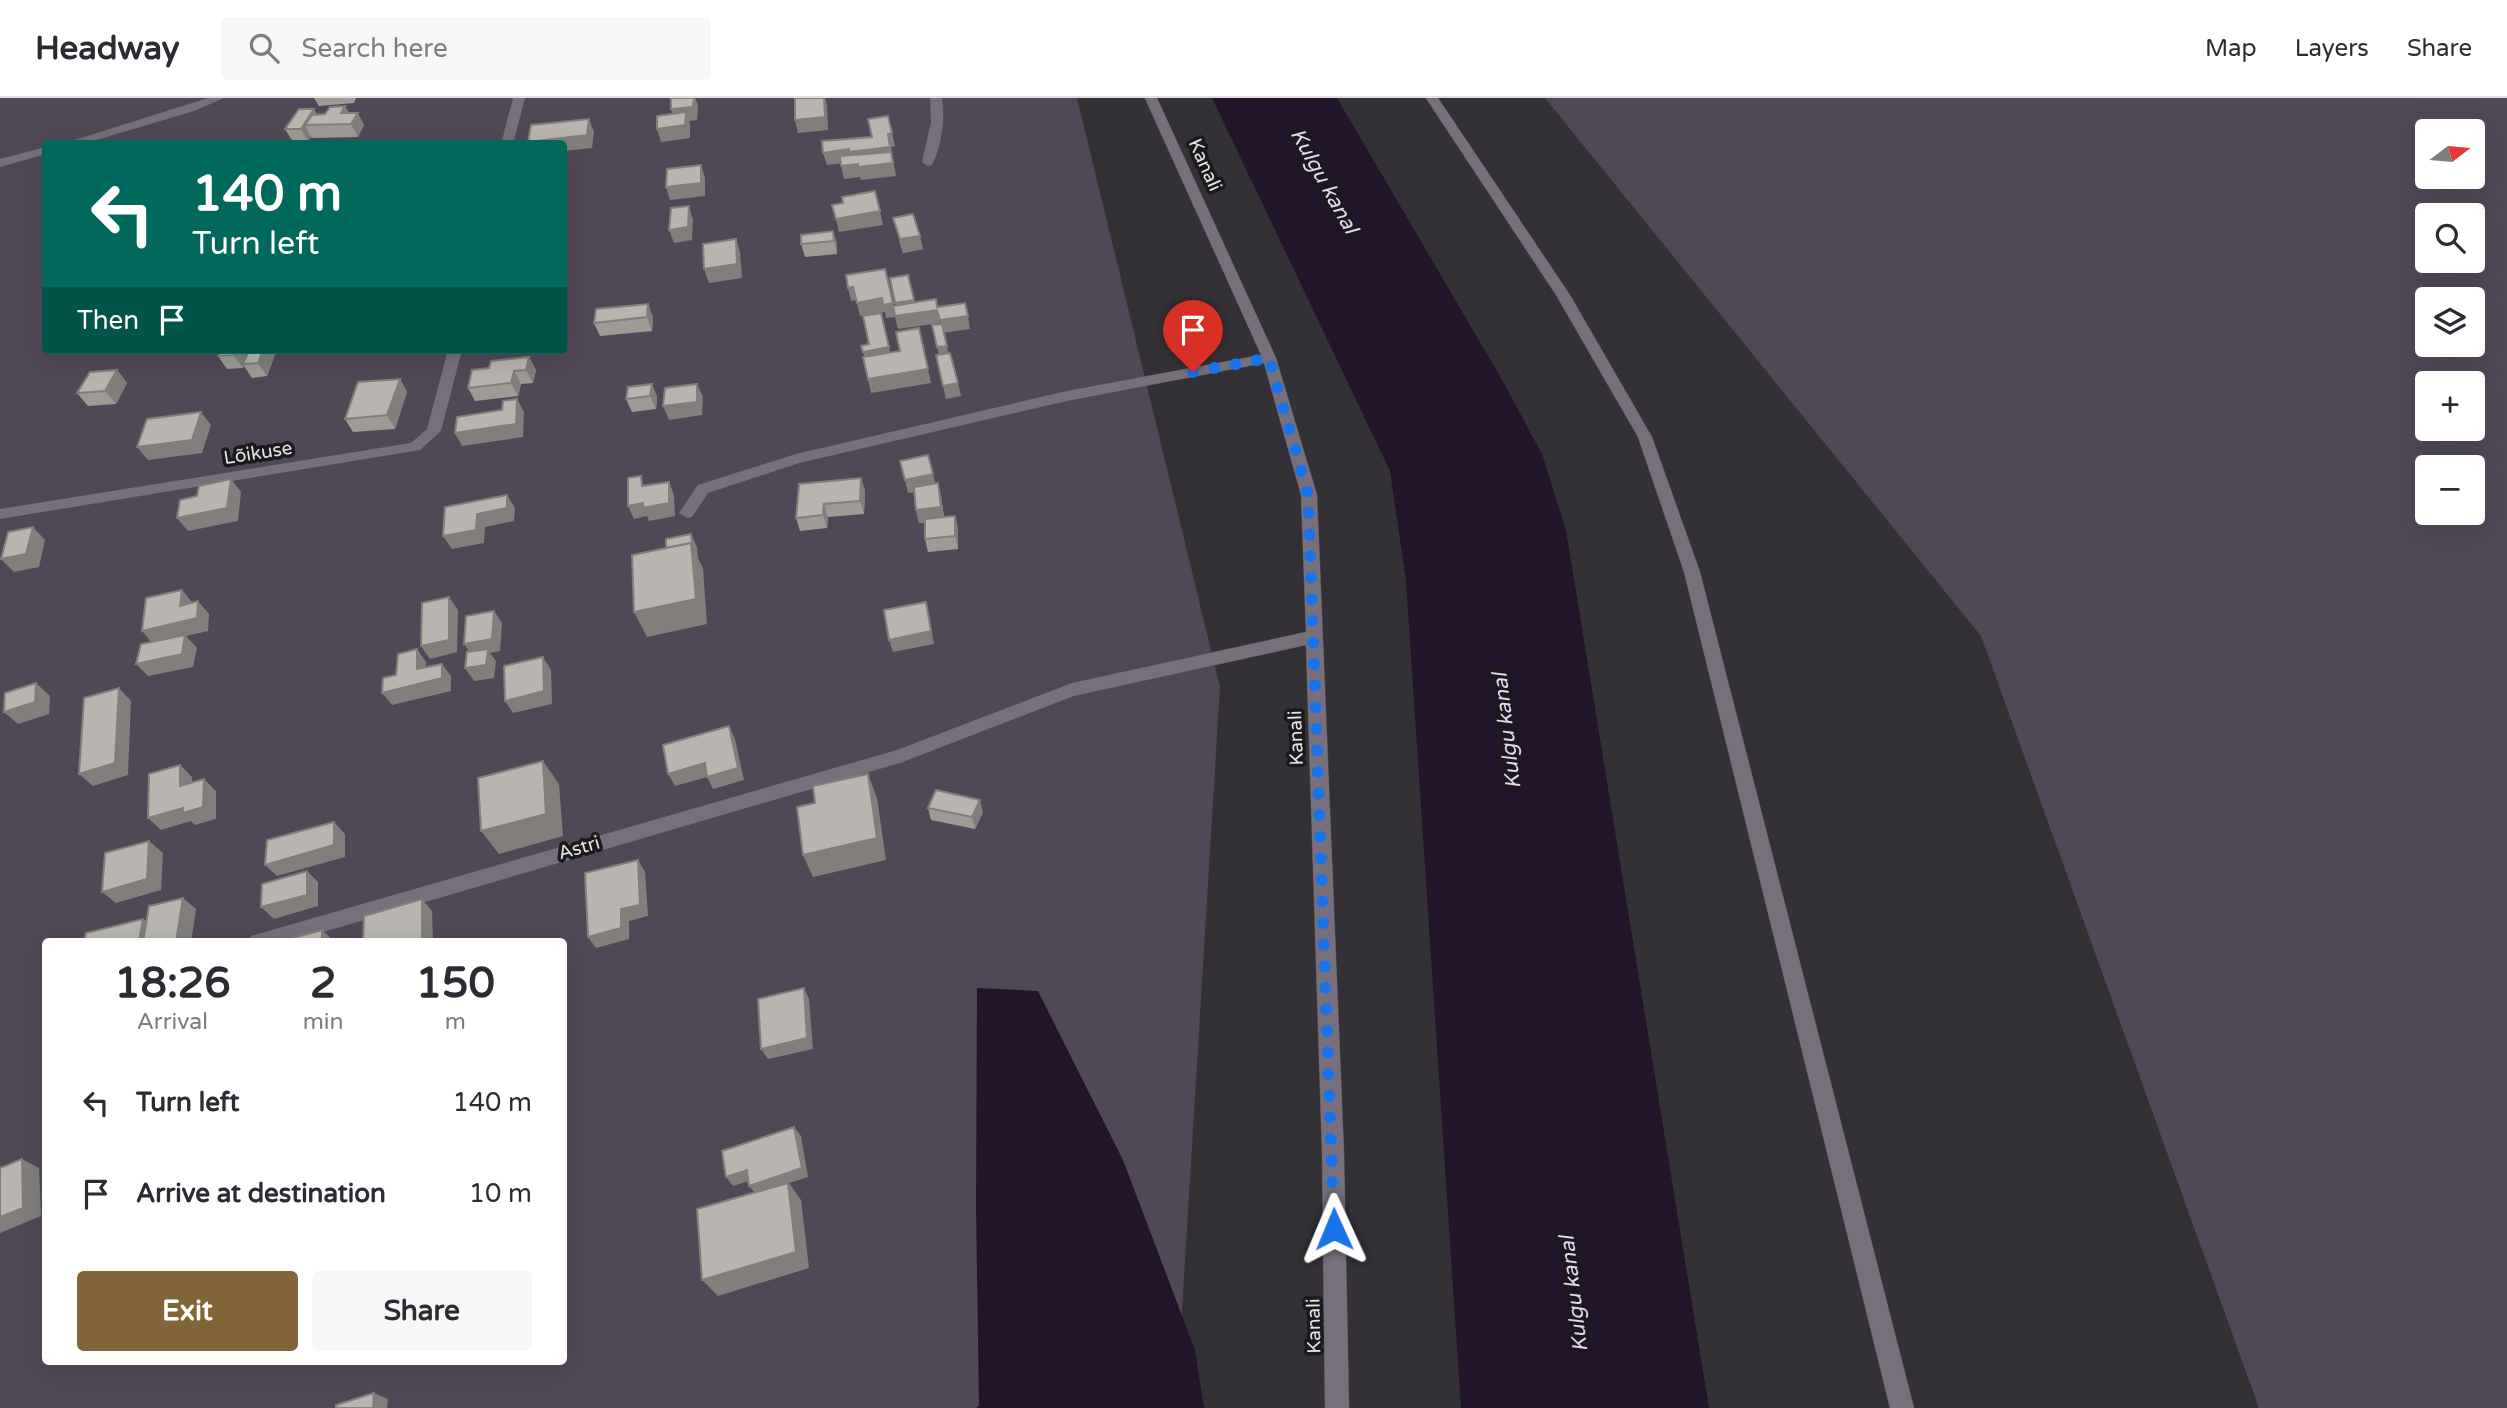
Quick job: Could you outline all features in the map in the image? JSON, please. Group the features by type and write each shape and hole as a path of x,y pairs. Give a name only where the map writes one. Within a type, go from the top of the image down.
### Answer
{"street":[{"path":"82,140 190,109 218,98"},
{"path":"508,140 519,98"},
{"path":"928,162 935,141 938,105 936,98"},
{"name":"Kanali","path":"1151,98 1269,358 1308,495 1333,1153 1337,1408"},
{"path":"1432,98 1563,295 1645,437 1692,572 1902,1408"},
{"path":"0,163 42,151"},
{"name":"Lõikuse","path":"0,514 415,447 434,431 454,354"},
{"path":"687,513 702,489 796,459 1067,396 1269,358"},
{"name":"Astri","path":"272,938 900,756 1072,690 1313,636"}],"shaded area":[{"path":"0,98 1077,98 1220,687 1176,1408 0,1408"},
{"path":"1545,98 2507,98 2507,1408 2259,1408 1981,636"}],"water":[{"name":"Kulgu kanal","path":"1212,98 1337,98 1501,378 1542,454 1566,530 1709,1408 1461,1408 1406,581 1390,471"},
{"path":"977,988 1038,991 1123,1160 1195,1350 1204,1408 976,1408 979,1406"}],"building":[{"path":"671,98 694,98 693,107 671,109"},
{"path":"795,98 824,98 825,117 795,120"},
{"path":"345,106 341,113 358,113 351,124 305,125 312,115 325,114 330,107"},
{"path":"299,109 314,109 301,129 285,129"},
{"path":"686,112 685,125 657,129 657,116"},
{"path":"888,116 892,133 888,134 890,147 823,153 822,141 872,137 868,119"},
{"path":"589,119 587,135 545,140 528,140 531,125"},
{"path":"891,152 893,163 841,166 840,156"},
{"path":"701,165 701,183 666,187 667,169"},
{"path":"875,191 880,211 836,219 832,205 843,203 842,197"},
{"path":"689,206 688,227 669,230 671,208"},
{"path":"913,214 920,236 900,239 893,218"},
{"path":"833,231 834,241 801,244 801,235"},
{"path":"736,239 737,264 704,269 703,244"},
{"path":"885,269 893,303 883,305 882,298 857,303 853,287 848,288 846,275"},
{"path":"908,275 914,300 895,303 890,278"},
{"path":"936,299 937,307 965,303 968,316 940,320 937,310 895,316 893,306"},
{"path":"648,304 647,317 594,323 596,309"},
{"path":"881,313 889,347 863,352 861,346 869,344 863,316"},
{"path":"942,324 947,346 937,347 932,325"},
{"path":"919,328 928,369 868,379 863,357 900,351 896,332"},
{"path":"950,353 958,383 943,386 936,355"},
{"path":"247,354 261,354 258,363 243,364"},
{"path":"529,357 526,370 514,371 511,383 468,388 472,370 489,368 491,361"},
{"path":"117,370 105,391 77,393 90,372"},
{"path":"400,379 387,415 345,419 358,382"},
{"path":"652,384 650,396 626,399 628,387"},
{"path":"697,384 697,402 663,406 665,388"},
{"path":"517,399 516,424 455,433 457,417 502,410 503,401"},
{"path":"201,412 192,440 137,447 147,419"},
{"path":"928,455 933,474 905,480 900,461"},
{"path":"641,476 642,486 669,482 669,503 643,508 643,503 628,506 628,478"},
{"path":"861,478 860,501 824,504 823,515 796,518 799,484"},
{"path":"231,479 227,508 177,518 180,500 197,496 199,486"},
{"path":"938,483 941,507 916,510 914,487"},
{"path":"507,495 507,508 477,514 476,530 443,536 445,507"},
{"path":"955,516 955,536 925,539 925,519"},
{"path":"33,527 26,554 1,559 8,532"},
{"path":"691,534 692,545 691,543 666,548 666,539"},
{"path":"691,543 696,599 634,612 632,555"},
{"path":"182,590 180,606 198,601 197,618 142,631 146,598"},
{"path":"449,597 449,640 421,646 422,603"},
{"path":"926,602 931,631 889,640 884,610"},
{"path":"494,611 492,639 464,644 466,616"},
{"path":"185,635 182,654 136,664 141,644"},
{"path":"417,649 417,669 442,664 442,678 382,693 383,678 396,675 398,654"},
{"path":"488,649 486,665 465,668 467,652"},
{"path":"543,657 544,691 505,701 504,666"},
{"path":"36,683 35,702 4,712 5,693"},
{"path":"119,688 115,763 79,774 84,698"},
{"path":"729,726 738,768 707,777 705,763 668,774 663,745"},
{"path":"543,761 546,814 481,831 478,778"},
{"path":"180,765 180,786 204,779 203,807 183,813 183,808 148,818 149,774"},
{"path":"868,774 877,838 803,855 797,807 815,803 813,786"},
{"path":"936,790 980,800 972,817 928,808"},
{"path":"334,822 334,845 265,865 267,840"},
{"path":"149,841 147,879 102,892 105,853"},
{"path":"638,860 640,905 621,909 621,928 588,937 585,873"},
{"path":"307,871 307,895 261,907 262,884"},
{"path":"183,898 177,938 144,938 149,906"},
{"path":"422,899 422,938 363,938 364,916"},
{"path":"143,919 140,938 85,938 86,933"},
{"path":"322,930 322,938 293,938"},
{"path":"804,988 807,1038 761,1049 758,999"},
{"path":"794,1127 802,1168 749,1186 747,1170 726,1177 722,1151"},
{"path":"22,1159 23,1208 0,1217 0,1168"},
{"path":"788,1183 796,1252 702,1280 697,1209"},
{"path":"374,1393 373,1408 336,1408 336,1405"}],"route":[{"path":"1193,372 1269,358 1308,495 1334,1229"}]}
